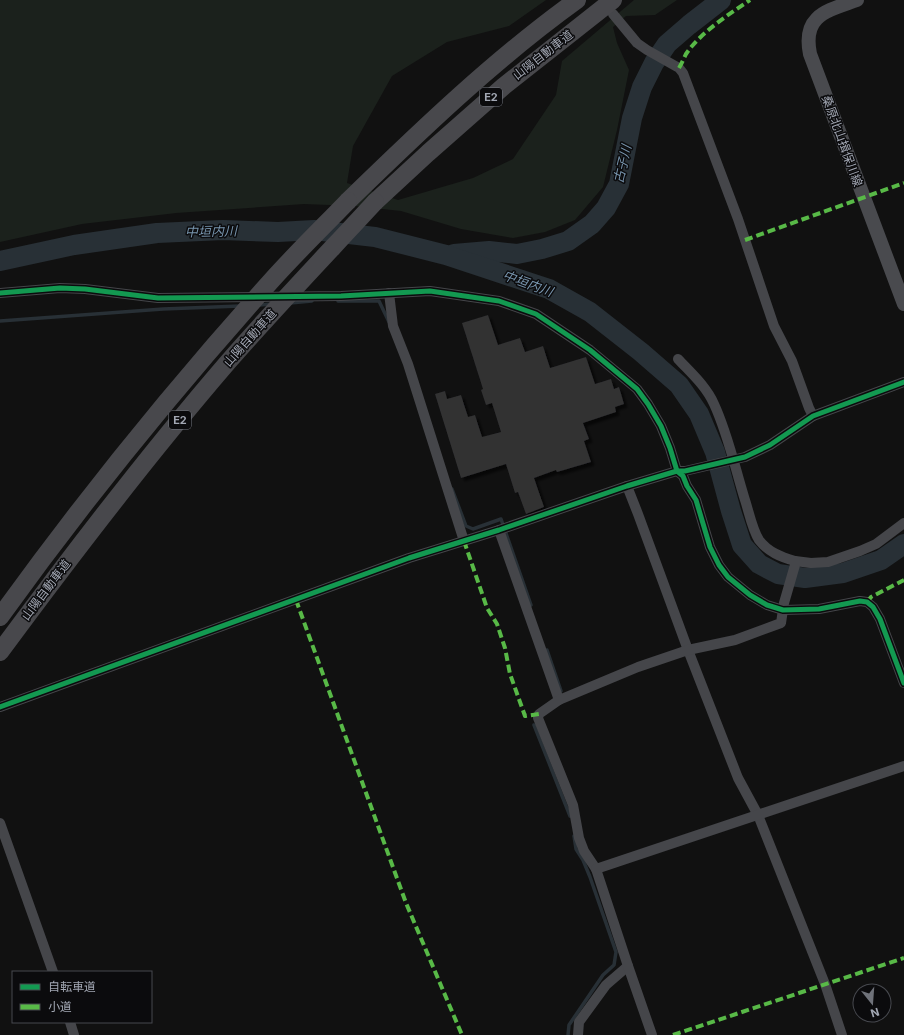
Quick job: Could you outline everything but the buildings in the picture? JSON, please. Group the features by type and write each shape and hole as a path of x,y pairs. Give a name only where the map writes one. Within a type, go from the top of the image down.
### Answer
{"highway":[{"name":"山陽自動車道","path":"0,617 71,521 146,427 272,280 348,201 410,140 490,68 577,0"},
{"name":"山陽自動車道","path":"0,652 34,605 164,439 229,361 375,202 504,86 613,7"}],"main road":[{"name":"桑原北山揖保川線","path":"856,0 823,14 813,21 808,33 808,43 810,54 904,304"}],"street":[{"path":"613,7 638,43 647,50 679,68 683,73 738,219 774,326 792,361 802,385 808,408 813,416"},
{"path":"0,293 60,288 85,289 158,298 341,296 430,291 499,301 536,314 590,350 636,389 648,404 661,426 687,486 696,500 710,547 719,565 728,577 750,595 767,605 819,609 860,601 867,602 873,606 880,619 904,683"},
{"path":"389,293 394,326 408,364 464,541"},
{"path":"678,359 708,392 721,421 731,460 752,523 759,539 768,549 795,563 828,562 876,544 904,523"},
{"path":"0,707 409,558 499,530 627,486 681,471 745,457 770,445 813,416 904,382"},
{"path":"627,486 688,650 738,778 758,816 825,984 842,1035"},
{"path":"499,530 559,700"},
{"path":"652,1035 596,869 584,851 579,838 573,805 538,718 539,714 559,700 638,667 688,650 735,640 781,623 795,563"},
{"path":"596,869 904,766"},
{"path":"0,823 53,971"},
{"path":"578,1035 579,1022 606,985 628,966"},
{"path":"70,1023 74,1035"}],"shaded area":[{"path":"0,0 546,0 509,26 447,42 392,76 353,146 347,183 398,200 473,178 513,159 556,95 562,61 634,0 677,0 655,15 626,16 613,27 617,43 629,70 617,130 603,187 575,220 545,232 513,238 461,229 401,211 355,206 304,204 176,213 82,224 0,242"}],"waterway":[{"name":"古子川","path":"454,254 489,251 517,254 542,249 568,241 592,224 606,208 619,184 632,118 642,87 654,63 667,44 721,0"},
{"name":"中垣内川","path":"0,261 74,245 157,233 223,230 278,232 314,230 375,237 446,255 549,289 590,312 641,352 679,385 699,414 715,452 742,545 759,564 778,574 805,578 843,573 881,560 904,544"},
{"path":"290,303 312,301"},
{"path":"338,301 379,301 389,322"},
{"path":"259,305 272,304"},
{"path":"0,321 163,309 240,306"},
{"path":"452,489 466,526 473,529 501,519 531,605"},
{"path":"547,650 561,691"},
{"path":"534,725 570,816"},
{"path":"568,1035 569,1025 603,975 614,965 616,952 590,877 583,860 576,849 574,836"}],"marked path":[{"path":"679,68 686,54 699,38 715,24 750,0"},
{"path":"745,240 904,183"},
{"path":"464,541 487,608 497,624 505,648 510,674 525,716 539,714"},
{"path":"867,602 871,597 904,580"},
{"path":"296,600 406,903 462,1035"},
{"path":"673,1035 904,958"}],"cycle path":[{"path":"0,293 60,288 85,289 158,298 341,296 430,291 499,301 536,314 590,350 637,389 648,404 661,426 677,471 683,476 687,486 696,500 710,547 719,565 728,577 750,595 767,605 783,610 819,609 860,601 867,602 873,607 880,619 904,683"},
{"path":"0,707 409,558 499,530 627,486 677,471 685,471 745,457 770,445 813,416 904,382"}]}
